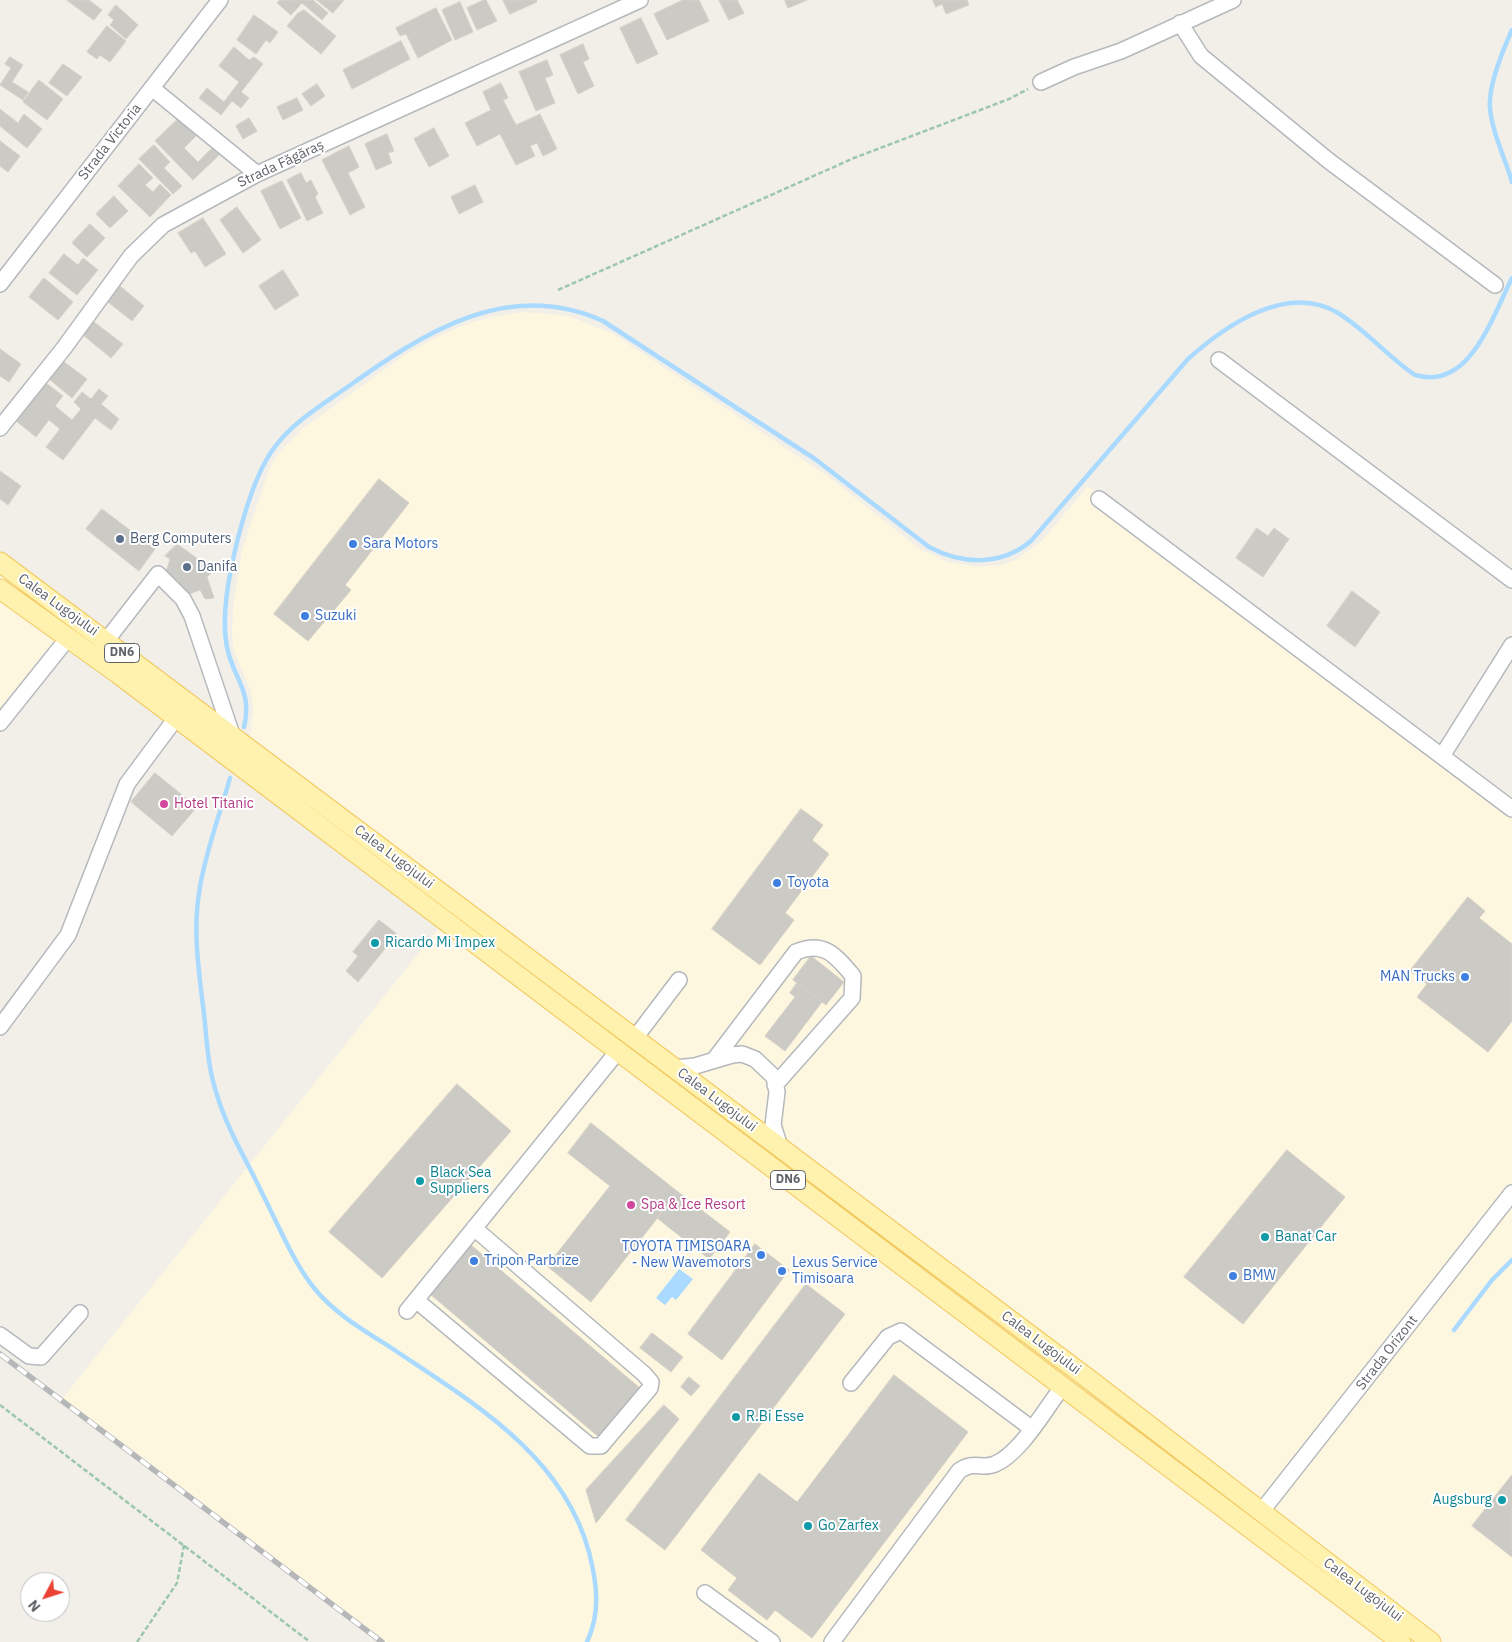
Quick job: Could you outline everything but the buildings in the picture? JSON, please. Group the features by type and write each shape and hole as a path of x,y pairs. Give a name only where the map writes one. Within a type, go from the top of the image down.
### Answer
{"main road":[{"name":"Calea Lugojului","path":"0,562 780,1147 1431,1642"},
{"name":"Calea Lugojului","path":"0,589 176,718 1401,1642"}],"street":[{"name":"Strada Victoria","path":"0,284 220,0"},
{"name":"Strada Făgăraș","path":"0,428 146,239 172,219 258,174 640,0"},
{"path":"1041,82 1074,67 1121,51 1234,0"},
{"path":"1180,23 1202,56 1209,62 1329,161 1495,285"},
{"path":"152,88 258,174"},
{"path":"1219,360 1512,580"},
{"path":"1099,499 1512,808"},
{"path":"106,641 158,574 183,599 192,616 232,735"},
{"path":"0,723 68,638"},
{"path":"1442,756 1512,645"},
{"path":"0,1027 68,935 127,784 176,718"},
{"path":"714,1060 796,952 809,946 824,949 840,961 853,976 852,998 775,1085"},
{"path":"635,1038 679,980"},
{"path":"474,1228 651,1382 650,1388 601,1446 590,1446 411,1306 474,1228 618,1051"},
{"path":"675,1068 695,1066 742,1054 755,1059 774,1077 777,1092 772,1126 780,1147"},
{"name":"Strada Orizont","path":"1261,1512 1512,1193"},
{"path":"0,1335 30,1356 41,1357 80,1314"},
{"path":"851,1383 888,1337 901,1331 1031,1428"},
{"path":"832,1642 959,1472 967,1465 994,1465 1013,1452 1063,1386"},
{"path":"705,1593 772,1642"}],"path":[{"path":"558,290 854,158 1010,99 1041,82"},
{"path":"0,1406 310,1642"},
{"path":"137,1642 177,1583 184,1545"}],"shaded area":[{"path":"525,312 569,316 612,333 829,477 920,549 948,562 979,567 1000,565 1016,560 1042,541 1088,486 1512,808 1512,1642 384,1642 62,1399 457,905 249,746 253,710 251,692 234,651 232,632 233,608 242,550 269,470 279,452 302,429 405,355 433,339 464,325 491,317"},
{"path":"0,575 78,632 0,730"}],"water":[{"path":"679,1269 693,1279 676,1300 672,1297 665,1305 656,1298"}],"waterway":[{"path":"1512,30 1494,79 1490,99 1491,117 1496,136 1512,182"},
{"path":"244,727 246,703 227,647 225,608 231,569 242,523 253,489 266,460 290,430 319,407 407,347 438,330 469,317 501,308 534,305 568,309 603,321 815,459 929,547 955,557 981,560 995,559 1007,555 1031,541 1188,359 1203,346 1238,322 1278,305 1298,302 1318,305 1338,313 1348,320 1415,375 1434,377 1451,372 1465,362 1477,347 1512,278"},
{"path":"230,778 206,859 200,887 196,935 210,1065 221,1108 292,1254 306,1277 322,1297 349,1320 481,1409 535,1458 558,1486 576,1517 589,1552 594,1575 596,1609 587,1642"},
{"path":"1454,1330 1492,1280 1512,1260"}],"railway":[{"path":"0,1354 382,1642"}],"place":[{"name":"Berg Computers","path":"120,539"},
{"name":"Sara Motors","path":"353,544"},
{"name":"Danifa","path":"187,567"},
{"name":"Suzuki","path":"305,616"},
{"name":"Hotel Titanic","path":"164,804"},
{"name":"Toyota","path":"777,883"},
{"name":"Ricardo Mi Impex","path":"375,943"},
{"name":"MAN Trucks","path":"1465,977"},
{"name":"Black Sea Suppliers","path":"420,1181"},
{"name":"Spa & Ice Resort","path":"631,1205"},
{"name":"Banat Car","path":"1265,1237"},
{"name":"TOYOTA TIMISOARA - New Wavemotors","path":"761,1255"},
{"name":"Tripon Parbrize","path":"474,1261"},
{"name":"Lexus Service Timisoara","path":"782,1271"},
{"name":"BMW","path":"1233,1276"},
{"name":"R.Bi Esse","path":"736,1417"},
{"name":"Augsburg","path":"1502,1500"},
{"name":"Go Zarfex","path":"808,1526"}]}
